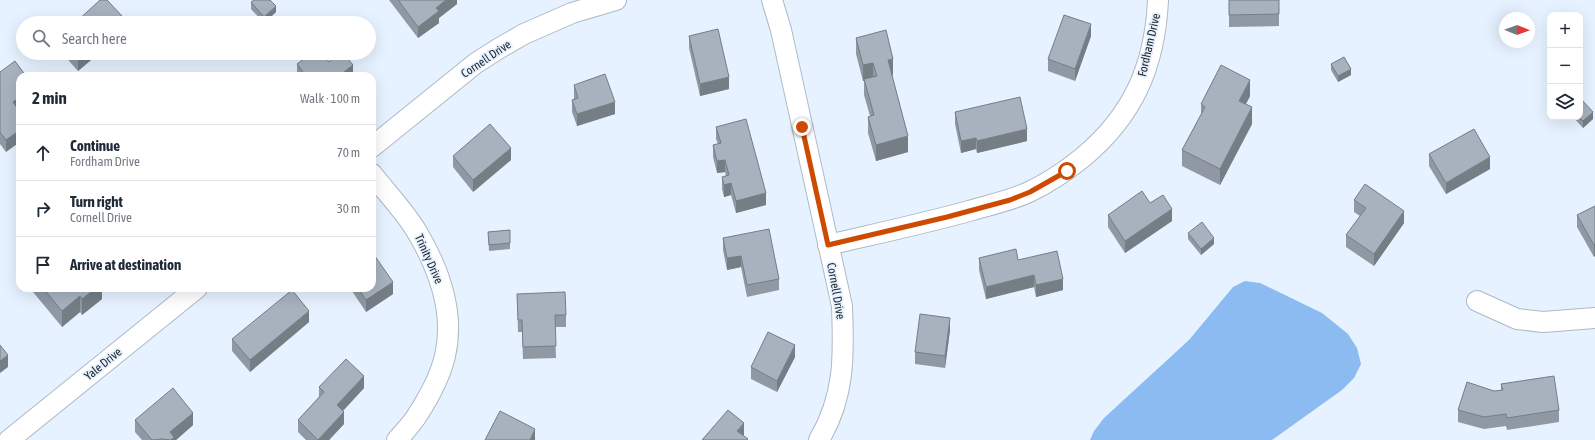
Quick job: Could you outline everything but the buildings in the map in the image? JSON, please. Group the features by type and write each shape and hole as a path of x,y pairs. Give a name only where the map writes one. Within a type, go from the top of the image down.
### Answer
{"street":[{"name":"Cornell Drive","path":"376,143 476,63 498,49 524,34 572,13 616,0"},
{"name":"Cornell Drive","path":"772,0 781,30 842,306 842,370 832,415 820,440"},
{"name":"Fordham Drive","path":"828,245 947,217 1010,200 1030,192 1067,171 1100,143 1116,126 1140,86 1148,62 1157,20 1158,0"},
{"name":"Trinity Drive","path":"376,179 417,230 440,276 448,316 448,333 445,356 435,384 418,415 397,440"},
{"name":"Yale Drive","path":"9,440 192,292"},
{"path":"1477,301 1517,319 1543,322 1595,318"}],"water":[{"path":"1245,281 1260,283 1322,313 1348,334 1357,348 1361,364 1354,378 1342,390 1272,440 1090,440 1094,431 1104,418 1189,340 1233,287"}],"route":[{"path":"802,127 828,245 947,217 1010,200 1030,192 1067,171"}]}
